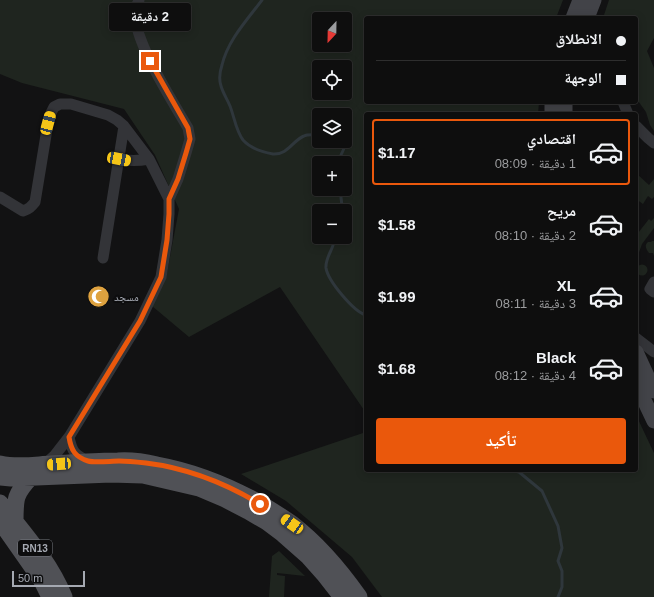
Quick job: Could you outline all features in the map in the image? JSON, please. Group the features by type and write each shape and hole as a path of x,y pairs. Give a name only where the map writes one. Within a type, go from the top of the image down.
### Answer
{"main road":[{"path":"574,16 580,0"},
{"path":"588,16 594,0"},
{"path":"638,356 654,391"},
{"path":"638,387 654,421"},
{"path":"0,464 30,466 120,460 146,463 197,474 226,485 292,524 328,558 359,597"},
{"path":"0,477 11,478 111,474 143,475 199,488 248,511 267,522 283,534 313,562 342,597"},
{"path":"7,522 15,504 16,496 31,477"},
{"name":"RN13","path":"0,503 7,522 50,597"},
{"name":"RN13","path":"7,522 32,544 60,586 64,597"}],"street":[{"path":"44,465 55,455 69,437 140,321 161,277 167,240 169,199 178,179 190,139 188,128 150,61 142,41 136,24 135,13 139,0"},
{"path":"0,197 23,211 32,207 50,115 54,107 60,104 71,104 108,115 124,126 149,159 169,199"},
{"path":"103,258 124,126"},
{"path":"638,128 654,143"},
{"path":"119,159 140,161 149,159"},
{"path":"654,282 650,289 654,292"},
{"path":"638,340 654,352"},
{"path":"69,437 71,446 78,456 90,462"}],"shaded area":[{"path":"0,0 563,0 557,16 364,16 364,104 539,104 538,112 364,112 364,410 280,287 189,337 152,306 167,273 179,209 155,155 124,109 22,83 0,74"},
{"path":"609,0 654,0 654,38 647,51 654,68 654,131 650,125 646,112 638,101 638,16 604,16"},
{"path":"638,175 649,185 654,179 654,197 652,199 648,196 643,204 638,200"},
{"path":"654,218 654,228 642,244 638,255 638,233 649,219 651,221"},
{"path":"654,241 654,256 653,253 649,253 646,247 648,242"},
{"path":"644,265 647,268 646,274 638,274 638,266"},
{"path":"638,419 654,453 654,597 382,597 352,557 286,501 241,474 364,433 364,472 638,472"},
{"path":"279,551 305,576 277,573 277,575 285,576 284,597 269,597 272,556"}],"waterway":[{"path":"262,0 244,23 229,47 221,70 221,86 243,140 253,148 278,154 286,150 300,138 312,135"},
{"path":"341,156 344,148"},
{"path":"341,196 342,204"},
{"path":"333,244 326,265 328,274 342,295 355,308 364,314"},
{"path":"519,472 542,491 558,526 562,548 558,561 562,571 562,587 558,597"}],"place":[{"name":"مسجد","path":"99,297"}],"route":[{"path":"150,61 188,128 190,139 178,179 169,199 167,240 161,277 140,321 69,437 71,446 78,456 90,462 120,460 146,463 197,474 226,485 260,504"}]}
